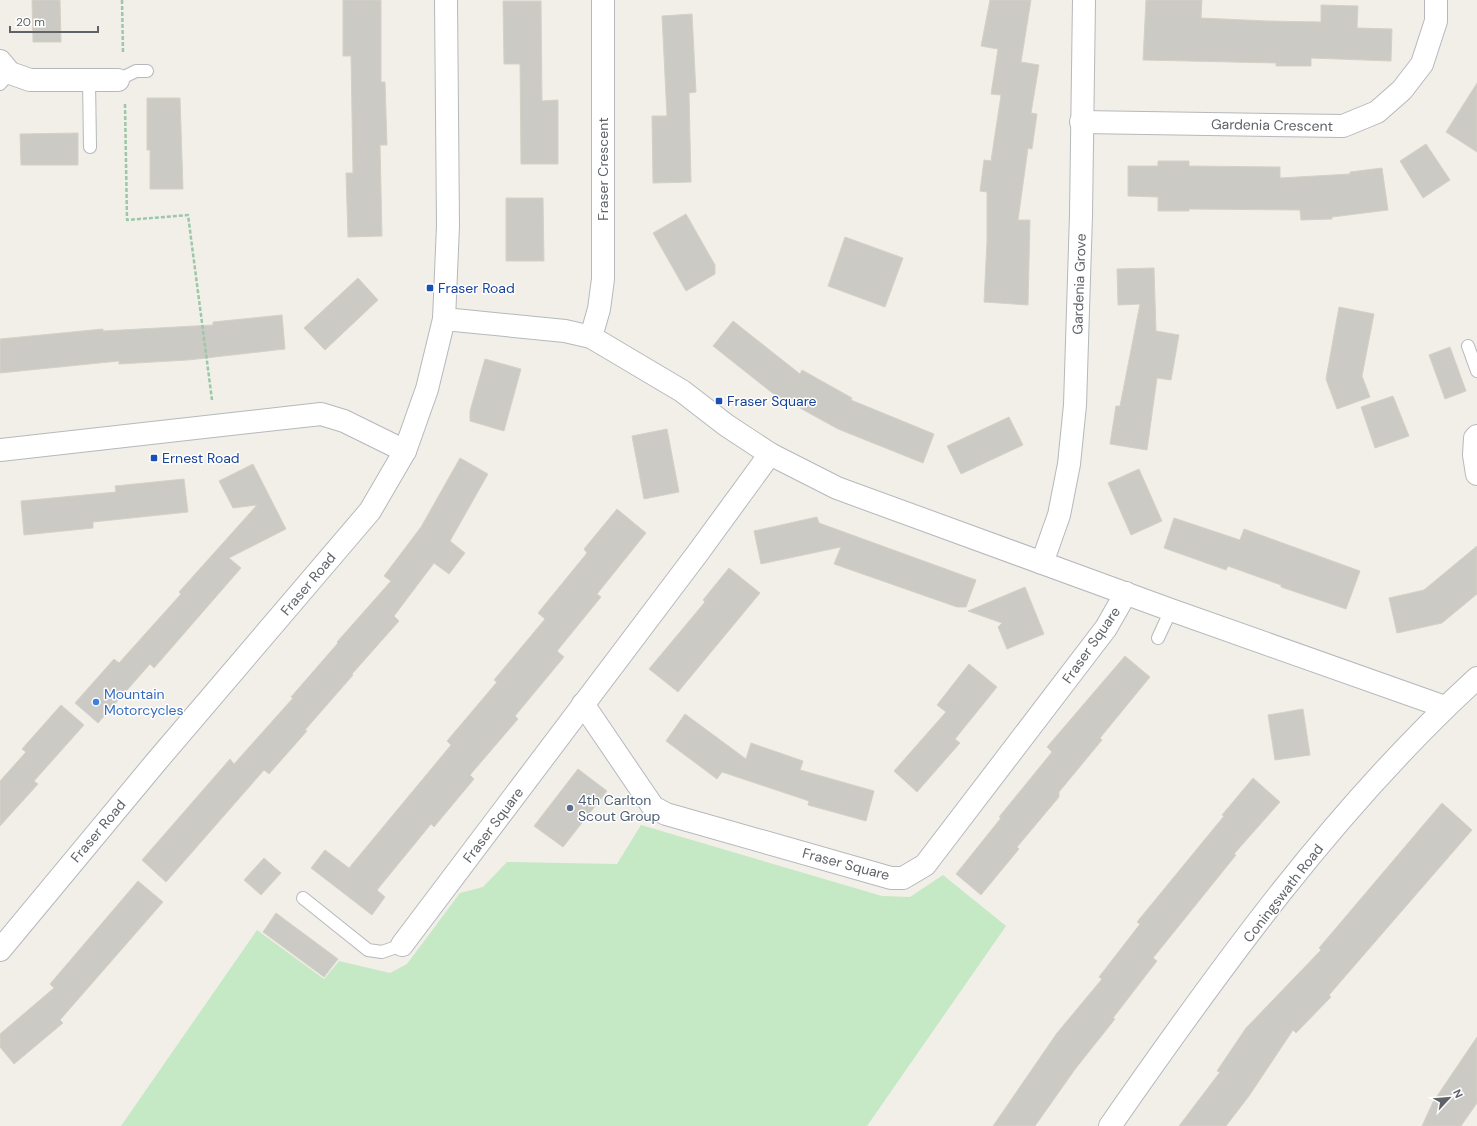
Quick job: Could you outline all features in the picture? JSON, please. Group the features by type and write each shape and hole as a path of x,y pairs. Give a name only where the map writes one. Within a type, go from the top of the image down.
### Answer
{"street":[{"name":"Fraser Road","path":"0,950 156,762 370,511 404,450 427,389 444,319 448,226 446,0"},
{"name":"Fraser Crescent","path":"591,337 599,309 603,279 603,0"},
{"name":"Gardenia Grove","path":"1042,563 1059,516 1069,464 1075,405 1081,215 1081,122 1084,0"},
{"name":"Gardenia Crescent","path":"1081,122 1344,126 1377,112 1402,90 1422,64 1436,21 1436,0"},
{"path":"3,73 30,80 118,80"},
{"name":"Fraser Square","path":"444,319 565,332 591,337 682,391 726,425 770,454 837,488 1126,594 1445,707"},
{"path":"0,450 321,414 344,421 404,450"},
{"path":"1477,436 1475,438 1474,455 1477,474"},
{"name":"Fraser Square","path":"402,945 770,454"},
{"name":"Fraser Square","path":"583,704 653,807 666,814 891,878 903,878 925,865 1106,628 1126,594"},
{"name":"Coningswath Road","path":"1110,1126 1164,1048 1333,828 1445,707 1477,678"}],"lane":[{"path":"118,80 136,71 147,71"},
{"path":"89,80 90,147"},
{"path":"1468,346 1477,371"},
{"path":"1158,638 1171,610"},
{"path":"303,898 368,950 382,952 402,945"}],"path":[{"path":"122,0 123,63 118,80 125,97 127,220 188,215 216,426"}],"green space":[{"path":"641,825 882,896 910,897 943,875 1006,926 867,1126 121,1126 257,930 324,979 339,961 390,973 407,964 460,893 483,887 507,862 617,864"}],"building":[{"path":"32,0 60,0 61,42 33,42"},
{"path":"343,0 381,0 381,82 385,82 387,145 380,145 382,236 348,237 346,173 353,173 351,56 343,56"},
{"path":"990,0 1031,0 1021,62 1039,65 1031,113 1037,114 1032,149 1028,148 1018,220 1030,220 1028,305 984,302 987,241 987,192 980,191 984,160 991,161 1001,95 991,94 998,49 981,46"},
{"path":"1146,0 1202,0 1201,18 1267,21 1321,22 1321,5 1358,6 1357,28 1392,29 1391,61 1311,58 1311,66 1276,66 1276,63 1143,60"},
{"path":"503,1 541,1 542,101 558,100 558,164 521,164 520,64 504,64"},
{"path":"692,14 696,92 689,93 691,182 653,183 652,116 667,116 662,16"},
{"path":"1477,83 1477,152 1446,132"},
{"path":"147,98 180,98 183,189 150,189 150,150 147,150"},
{"path":"78,133 78,165 21,165 20,134"},
{"path":"1426,144 1450,180 1423,198 1400,161"},
{"path":"1158,161 1189,161 1189,166 1280,167 1280,178 1350,174 1350,172 1382,168 1388,210 1332,217 1332,219 1301,220 1300,210 1189,209 1189,211 1158,211 1158,197 1128,196 1128,166 1158,166"},
{"path":"506,198 543,198 544,261 506,261"},
{"path":"686,214 715,265 715,274 686,291 653,233"},
{"path":"845,237 903,258 885,307 828,286"},
{"path":"1154,268 1156,331 1179,335 1171,380 1157,378 1147,450 1110,444 1116,406 1120,406 1140,304 1118,305 1117,269"},
{"path":"358,278 378,300 325,350 304,328"},
{"path":"1339,307 1374,314 1362,376 1370,397 1337,409 1326,379"},
{"path":"282,315 285,349 188,360 119,364 119,361 0,373 0,339 103,329 103,331 213,325 213,322"},
{"path":"733,321 800,374 802,370 852,398 851,400 934,434 923,463 838,429 771,392 713,346"},
{"path":"1450,347 1466,391 1445,399 1429,355"},
{"path":"485,359 521,369 504,431 470,421 470,411"},
{"path":"1393,396 1409,436 1375,448 1361,407"},
{"path":"1009,417 1023,445 961,474 947,446"},
{"path":"667,429 679,492 644,499 632,436"},
{"path":"460,458 488,474 450,541 465,553 449,574 434,563 394,616 399,621 305,730 307,731 269,774 264,770 166,882 142,860 230,759 234,764 293,698 291,697 391,581 384,576 421,527"},
{"path":"253,464 286,529 229,558 241,568 154,668 150,664 98,723 75,703 114,659 119,663 181,594 179,592 257,505 233,508 219,481"},
{"path":"1139,469 1162,521 1131,535 1108,483"},
{"path":"184,479 188,512 93,522 93,528 24,535 21,501 116,492 115,486"},
{"path":"617,509 646,533 597,594 601,597 557,651 564,657 515,716 518,719 470,775 474,779 434,827 431,824 377,890 385,897 372,915 311,868 325,850 349,868 451,745 447,741 497,682 494,680 545,619 538,613 587,553 584,549"},
{"path":"817,517 819,523 976,580 966,607 957,607 834,564 841,547 761,564 754,531"},
{"path":"1174,518 1240,540 1244,529 1360,571 1346,609 1281,587 1281,585 1228,566 1226,570 1164,548"},
{"path":"1477,546 1477,594 1442,623 1397,633 1389,598 1424,590"},
{"path":"729,568 760,593 678,692 649,669 705,602 703,600"},
{"path":"1025,587 1044,634 1007,649 998,627 1002,623 968,611"},
{"path":"1125,656 1150,677 1100,738 1102,740 1059,792 1059,797 1017,847 1019,849 981,895 956,874 1001,818 999,817 1052,752 1047,747"},
{"path":"969,664 997,687 955,739 960,743 917,792 894,771 946,712 937,705"},
{"path":"61,705 84,725 34,781 38,784 0,826 0,781 26,752 22,749"},
{"path":"1303,709 1310,755 1275,760 1268,715"},
{"path":"685,714 746,759 751,743 803,761 800,770 874,791 866,821 808,805 809,801 722,772 717,779 666,741"},
{"name":"4th Carlton Scout Group","path":"578,769 607,791 563,847 534,826"},
{"path":"1253,778 1280,802 1234,854 1236,855 1153,958 1157,961 1113,1018 1115,1019 1076,1068 1035,1126 993,1126 1057,1033 1102,979 1099,977 1140,924 1137,922 1224,816 1222,815"},
{"path":"1442,803 1472,830 1329,995 1331,997 1296,1033 1293,1030 1249,1096 1226,1126 1179,1126 1220,1072 1217,1071 1246,1028 1321,950 1319,948"},
{"path":"264,858 281,873 261,895 244,880"},
{"path":"138,881 163,902 60,1020 63,1023 14,1064 0,1047 0,1034 54,988 50,984"},
{"path":"276,913 338,959 324,977 263,932"},
{"path":"1477,1037 1477,1103 1461,1126 1422,1126 1433,1102"}],"place":[{"name":"Fraser Road","path":"430,288"},
{"name":"Fraser Square","path":"719,401"},
{"name":"Ernest Road","path":"154,458"},
{"name":"Mountain Motorcycles","path":"96,702"},
{"name":"4th Carlton Scout Group","path":"570,808"}]}
